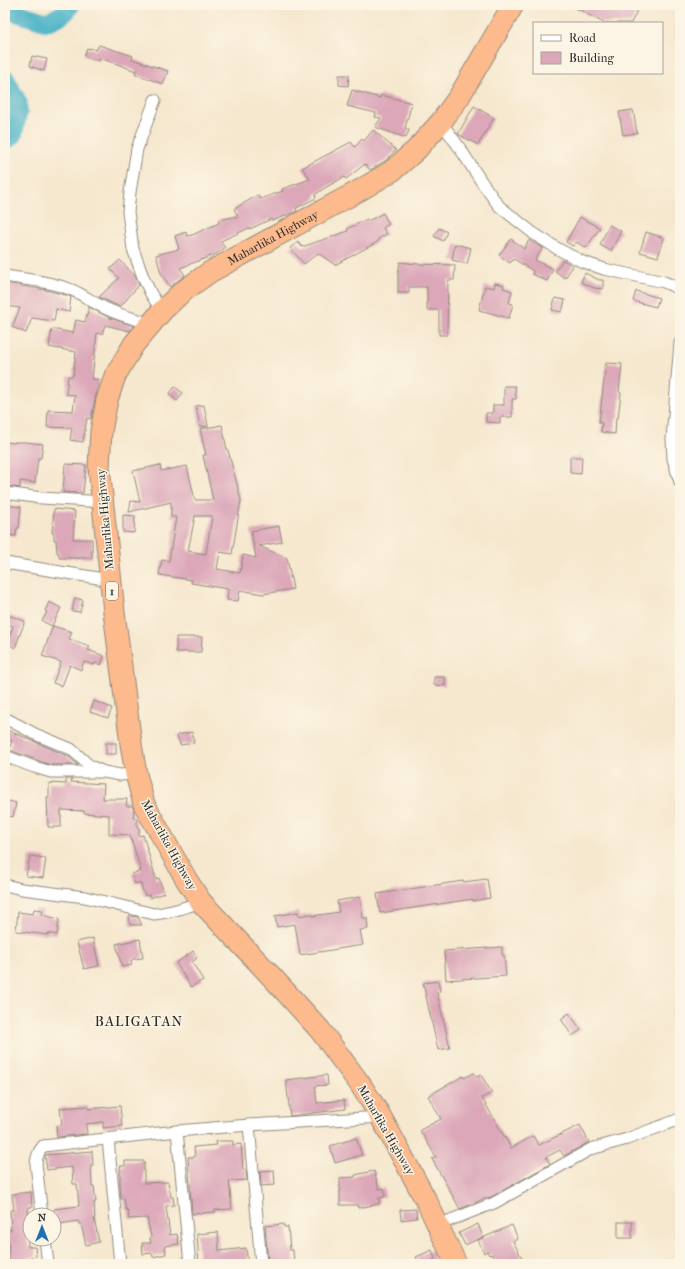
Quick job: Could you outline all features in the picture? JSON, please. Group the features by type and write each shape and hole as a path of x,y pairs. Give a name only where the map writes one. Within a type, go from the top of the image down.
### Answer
{"highway":[{"name":"Maharlika Highway","path":"456,1264 427,1202 381,1117 360,1084 320,1030 201,902 186,879 144,804 136,774 130,736 110,580 99,467 101,431 107,400 115,376 134,344 157,318 182,292 210,272 362,190 392,171 416,150 441,122 467,85 513,5"}],"street":[{"path":"5,276 29,279 66,288 109,310 157,318 152,294 143,277 133,249 128,212 137,149 155,100"},
{"path":"441,122 499,206 534,233 583,262 604,270 664,282 680,289"},
{"path":"680,343 672,439 673,459 680,482"},
{"path":"5,492 42,498 103,502"},
{"path":"5,563 110,580"},
{"path":"5,718 35,734 71,749 90,766 104,772"},
{"path":"5,756 34,768 51,772 104,772 120,775 136,774"},
{"path":"5,885 22,889 85,897 154,914 174,912 201,902"},
{"path":"41,1207 36,1164 38,1152 43,1146 177,1131 381,1117"},
{"path":"438,1225 494,1203 591,1149 627,1139 680,1120"},
{"path":"249,1125 261,1264"},
{"path":"177,1131 190,1264"},
{"path":"108,1139 120,1264"},
{"path":"46,1247 48,1264"}],"building":[{"path":"570,5 640,5 632,22 602,22"},
{"path":"99,45 133,56 132,59 168,71 163,84 135,74 136,71 117,64 100,58 99,61 84,56 87,48 96,50"},
{"path":"32,56 47,59 44,71 30,66"},
{"path":"339,75 349,75 348,86 339,85"},
{"path":"352,90 380,98 381,95 412,103 405,128 409,130 406,138 375,127 381,118 375,117 376,113 347,106"},
{"path":"474,106 494,118 478,145 458,134"},
{"path":"633,110 637,133 623,135 619,112"},
{"path":"373,130 396,150 385,161 370,170 365,164 346,179 344,177 323,189 315,195 316,198 296,208 297,211 295,212 272,221 271,219 221,241 225,248 214,255 180,268 185,275 170,287 161,273 156,255 179,249 175,236 186,232 187,236 192,235 219,223 218,220 238,216 234,209 258,195 260,199 310,179 302,168 351,142 355,147 362,139 364,141"},
{"path":"383,213 389,224 383,228 387,234 378,239 379,241 335,265 318,253 304,264 290,248 298,242 302,247 348,231 347,229 367,219 368,221"},
{"path":"580,217 600,228 586,248 576,242 573,246 566,242"},
{"path":"609,225 621,231 611,251 600,245"},
{"path":"439,228 447,232 443,241 434,236"},
{"path":"646,232 664,238 658,257 640,252"},
{"path":"511,239 524,249 529,240 543,248 535,260 553,269 547,281 532,274 533,271 514,259 510,263 499,255"},
{"path":"455,244 471,248 467,264 452,260"},
{"path":"120,260 135,276 139,285 120,307 99,297 119,278 110,269"},
{"path":"563,260 573,266 565,278 555,271"},
{"path":"400,262 455,265 454,280 448,280 447,335 439,335 439,310 427,310 427,287 409,287 409,293 398,293 398,274"},
{"path":"585,273 599,280 603,280 603,289 594,288 581,282"},
{"path":"5,283 46,290 69,296 71,297 69,312 56,309 54,321 32,318 26,333 12,327 20,308 5,306"},
{"path":"495,283 504,285 503,288 512,291 509,303 513,304 509,318 479,310 485,286 494,288"},
{"path":"636,291 659,298 656,307 633,301"},
{"path":"555,298 565,300 562,312 552,310"},
{"path":"89,307 110,318 134,326 130,331 105,325 102,334 97,333 92,379 99,380 91,419 87,418 83,442 70,440 72,428 47,427 48,410 73,411 75,395 66,394 68,376 73,376 76,352 49,347 52,329 73,333 76,320 85,322"},
{"path":"606,363 622,364 619,392 621,393 618,418 616,418 615,434 601,432 602,423 599,423"},
{"path":"504,386 515,386 516,399 512,399 512,417 500,417 500,423 486,422 486,413 493,413 493,405 504,405"},
{"path":"175,387 183,393 177,401 169,394"},
{"path":"204,405 208,426 200,427 196,406"},
{"path":"222,425 227,450 241,500 232,554 220,552 217,569 240,573 243,555 256,558 251,531 279,526 282,542 259,546 287,558 293,589 263,594 240,590 238,601 227,600 228,589 191,583 192,580 159,575 162,560 169,561 176,517 171,517 171,502 129,512 131,501 140,502 133,471 160,465 161,471 187,466 195,500 213,500 203,455 206,455 200,429","holes":["195,516 212,516 206,554 188,551"]},
{"path":"5,442 43,444 41,458 38,458 35,483 20,481 20,488 8,486 9,477 5,476"},
{"path":"570,457 582,457 581,474 570,473"},
{"path":"65,464 86,465 83,493 63,492"},
{"path":"5,505 21,507 19,528 17,528 16,536 5,535"},
{"path":"54,509 75,511 73,539 92,539 92,558 59,558 56,540 54,540 54,533 52,533"},
{"path":"123,515 135,516 134,533 123,532"},
{"path":"75,598 83,600 80,612 72,611"},
{"path":"49,602 61,608 52,626 42,621 47,612 45,611"},
{"path":"5,614 25,621 15,648 7,643 13,626 5,623"},
{"path":"53,626 72,632 69,639 90,646 88,650 104,656 101,665 95,663 94,665 84,662 81,670 70,665 62,686 53,683 61,662 42,656"},
{"path":"176,637 202,637 201,652 176,652"},
{"path":"434,677 445,677 445,686 434,685"},
{"path":"94,701 112,708 108,718 90,712"},
{"path":"5,729 68,756 78,765 51,765 9,750 12,741 5,738"},
{"path":"192,732 194,743 180,745 177,735"},
{"path":"106,743 116,743 116,754 106,754"},
{"path":"66,779 72,779 71,782 104,784 103,799 127,799 126,806 132,806 134,810 133,818 137,818 139,836 143,835 156,879 159,878 164,893 150,898 149,895 145,896 140,882 135,884 132,874 141,871 130,835 109,834 109,815 84,813 84,811 61,810 61,827 48,827 47,797 49,797 49,783 66,784"},
{"path":"5,800 16,803 13,817 5,815"},
{"path":"30,856 46,858 43,878 26,876"},
{"path":"487,879 490,898 473,901 473,899 380,913 377,894 463,881"},
{"path":"360,897 363,918 367,918 368,929 360,930 363,945 300,955 295,924 277,927 275,916 298,912 299,916 311,914 312,916 339,912 337,901"},
{"path":"34,909 43,910 42,915 59,919 57,935 16,931 18,912 33,914"},
{"path":"129,916 138,917 142,925 130,925"},
{"path":"93,938 99,966 84,969 77,942"},
{"path":"140,939 143,958 133,959 131,961 132,965 122,967 116,944"},
{"path":"502,947 506,976 446,980 444,951"},
{"path":"193,951 197,958 192,962 203,980 191,987 176,963"},
{"path":"438,981 440,991 437,992 450,1048 438,1050 423,983"},
{"path":"569,1013 581,1030 572,1036 561,1019"},
{"path":"474,1073 477,1077 481,1075 492,1093 482,1098 511,1148 533,1136 539,1145 580,1125 589,1142 564,1156 560,1150 546,1157 550,1164 491,1197 486,1197 460,1209 432,1159 436,1157 420,1130 441,1119 428,1096 463,1076 464,1078"},
{"path":"327,1075 328,1085 315,1086 317,1103 344,1100 345,1109 290,1116 286,1080"},
{"path":"88,1106 88,1109 120,1106 122,1126 103,1128 103,1122 86,1124 87,1134 57,1137 56,1126 62,1125 60,1108"},
{"path":"356,1138 362,1155 335,1163 330,1146"},
{"path":"216,1141 233,1141 233,1145 241,1144 243,1170 246,1170 247,1180 229,1181 232,1209 192,1214 188,1157 195,1157 194,1147 217,1145"},
{"path":"92,1151 92,1186 94,1186 96,1202 94,1202 94,1218 99,1242 86,1245 81,1224 79,1224 78,1221 62,1224 62,1208 79,1206 77,1184 73,1184 72,1167 47,1170 45,1155"},
{"path":"125,1161 144,1161 144,1183 168,1182 174,1205 166,1206 170,1235 177,1234 179,1244 165,1246 166,1254 153,1257 152,1253 143,1254 142,1243 151,1243 147,1218 129,1219 124,1198 121,1199 120,1166 125,1166"},
{"path":"274,1170 275,1185 261,1186 260,1171"},
{"path":"374,1171 379,1189 384,1188 385,1197 379,1198 379,1204 358,1208 357,1205 340,1205 340,1178 355,1177 355,1175"},
{"path":"31,1192 32,1207 22,1207 22,1247 35,1247 36,1256 28,1258 29,1264 9,1264 8,1230 11,1230 10,1210 14,1210 12,1194"},
{"path":"416,1209 417,1218 401,1220 400,1210"},
{"path":"618,1222 632,1222 632,1238 618,1238"},
{"path":"284,1224 284,1227 288,1227 290,1250 293,1250 294,1264 268,1264 265,1226"},
{"path":"478,1224 483,1237 465,1245 459,1233"},
{"path":"512,1225 518,1239 513,1241 525,1264 497,1264 492,1254 489,1255 487,1251 484,1253 478,1240"},
{"path":"218,1232 219,1251 246,1248 248,1264 199,1264 197,1234"},
{"path":"432,1250 435,1259 424,1264 419,1264 416,1257"}],"waterway":[{"path":"5,9 46,22 63,14 70,5"},
{"path":"5,78 18,103 18,113 13,135 5,141"}],"district":[{"name":"BALIGATAN","path":"139,1021"}]}
